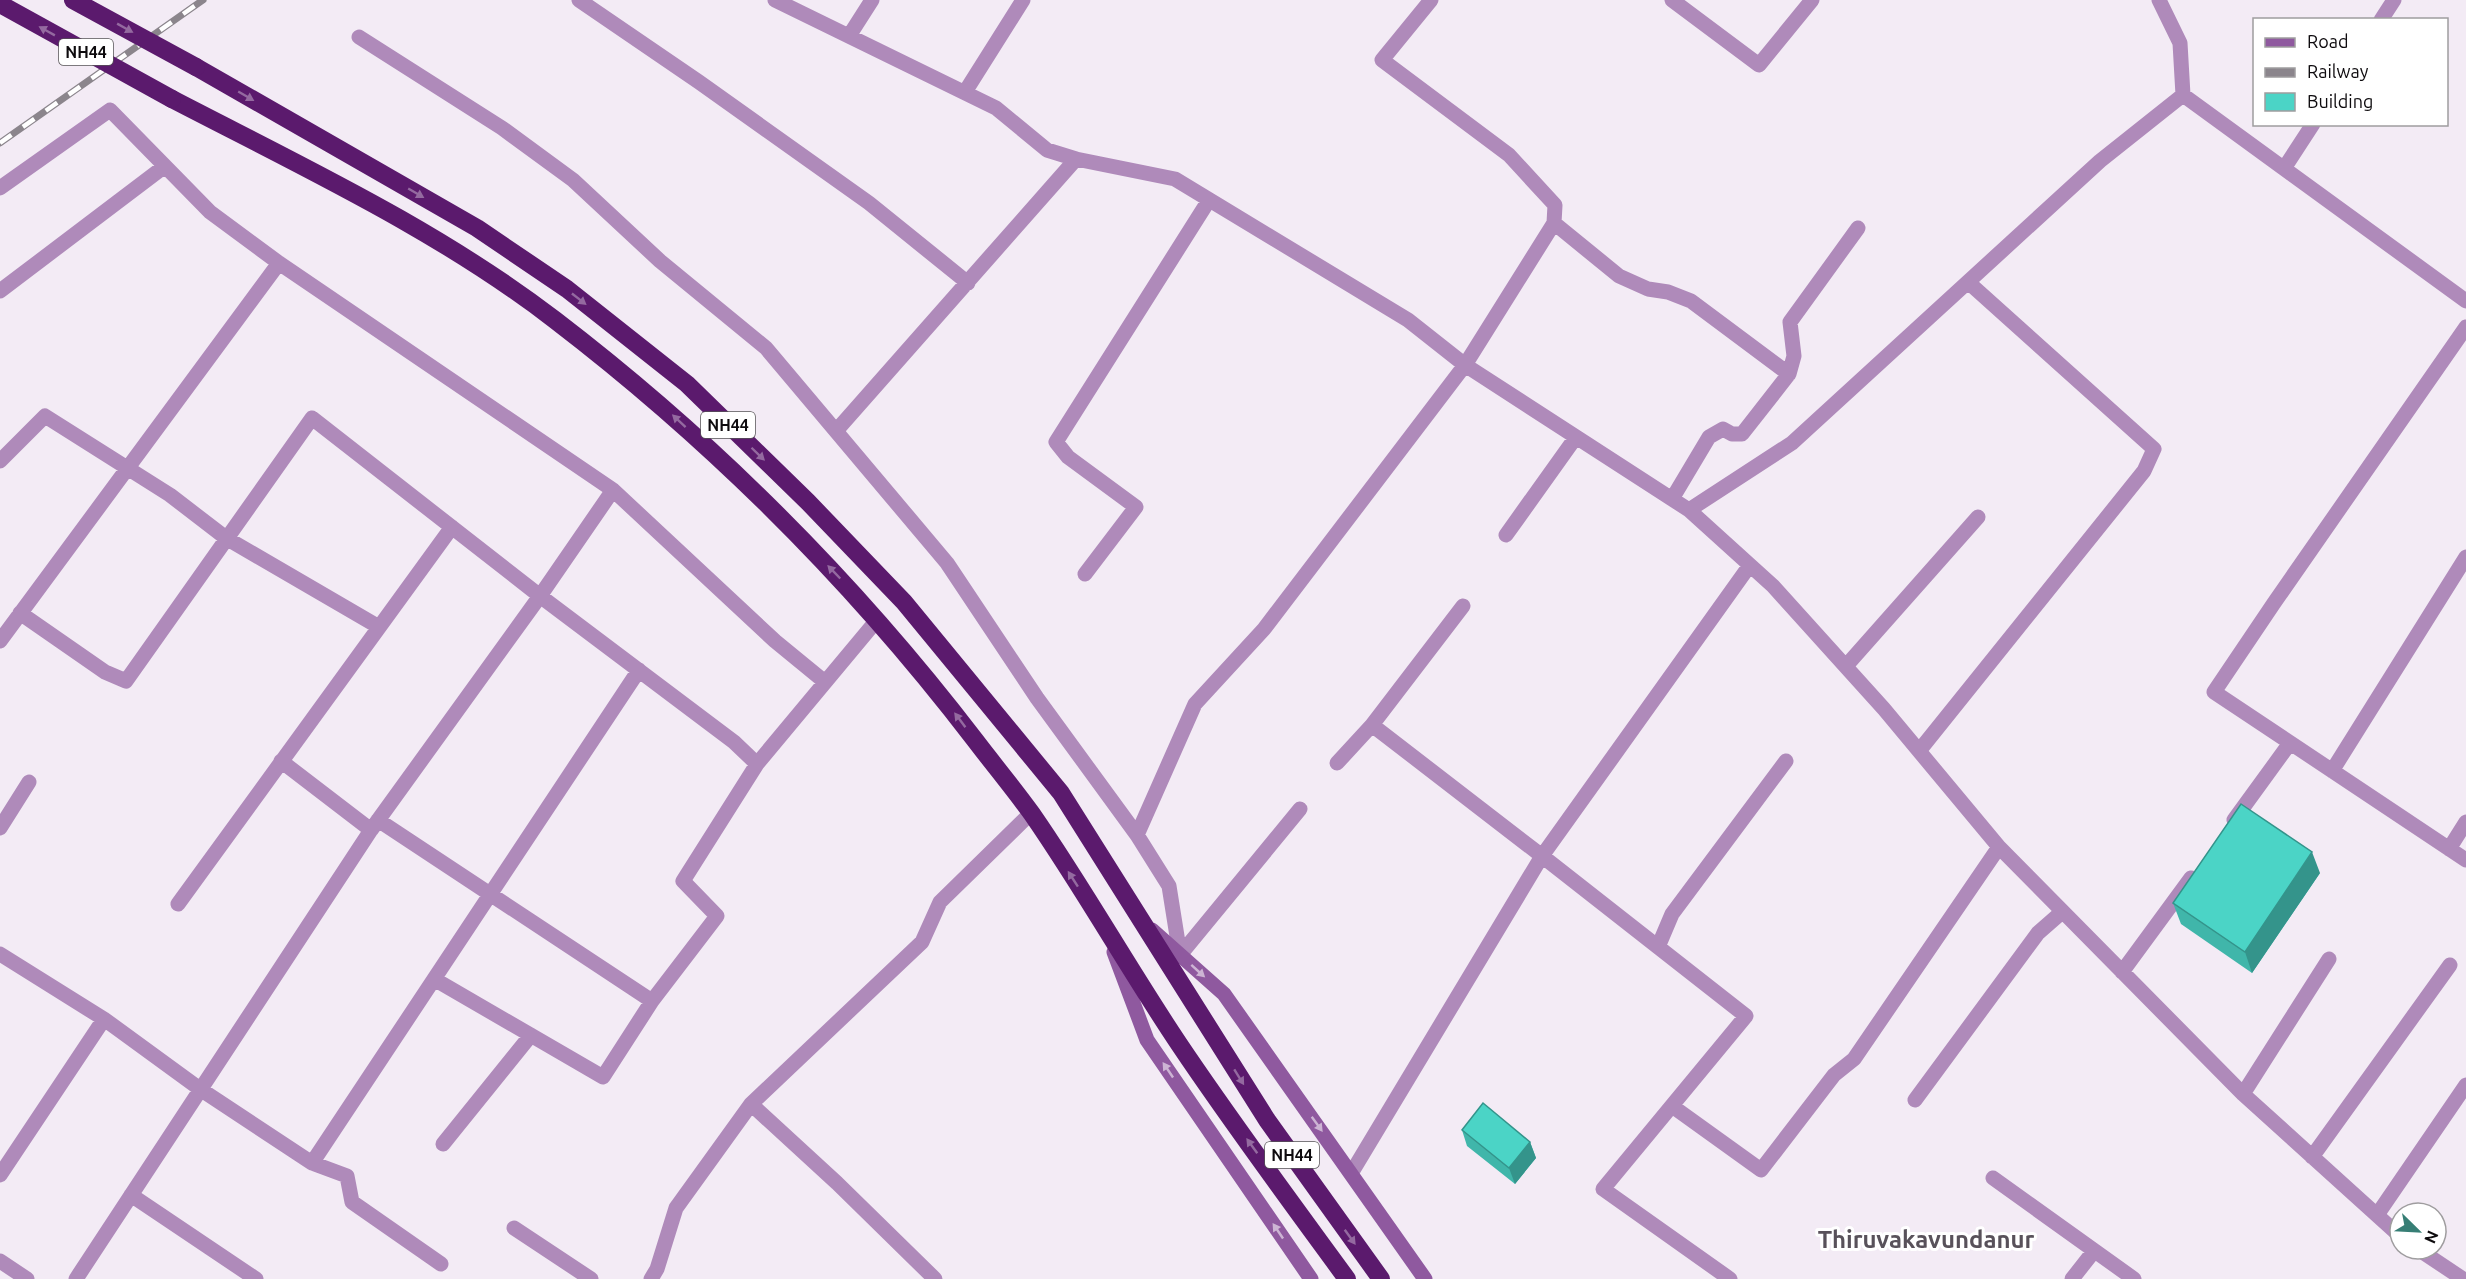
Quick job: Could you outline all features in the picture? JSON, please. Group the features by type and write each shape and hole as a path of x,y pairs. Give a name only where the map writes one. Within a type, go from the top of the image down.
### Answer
{"highway":[{"name":"NH44","path":"73,0 196,67 477,228 567,289 687,384 808,502 904,602 1061,793 1267,1120 1381,1279"},
{"name":"NH44","path":"0,4 172,99 375,205 461,253 554,318 667,410 762,498 877,620 940,695 1031,813 1179,1044 1347,1279"}],"street":[{"path":"579,0 869,203 968,283"},
{"path":"775,0 996,108 1047,150 1076,159 1175,178 1408,320 1465,365 1689,510 1773,586 1846,666 1999,847 2062,912 2243,1094 2388,1225"},
{"path":"849,36 872,0"},
{"path":"964,92 1023,0"},
{"path":"1137,835 1195,704 1264,629 1465,365 1554,223 1555,205 1509,155 1382,60 1431,0"},
{"path":"1672,0 1759,65 1812,0"},
{"path":"2159,0 2180,43 2183,95"},
{"path":"2382,18 2394,0"},
{"path":"359,37 502,128 573,180 660,261 766,348 947,563 1037,698 1137,835 1169,886 1180,955"},
{"path":"2183,95 2285,167 2466,301"},
{"path":"1689,510 1792,443 2100,161 2183,95"},
{"path":"0,188 110,110 210,212 279,263 613,490 776,641 825,682"},
{"path":"2285,167 2312,126"},
{"path":"836,431 1076,159"},
{"path":"0,291 165,166"},
{"path":"1085,574 1136,507 1068,457 1056,442 1209,200"},
{"path":"1554,223 1619,276 1648,289 1668,292 1691,301 1789,374"},
{"path":"1672,499 1709,437 1723,429 1732,434 1742,434 1789,374 1794,356 1790,322 1858,228"},
{"path":"0,641 279,263"},
{"path":"1919,751 2144,471 2154,449 1968,282"},
{"path":"2466,327 2214,692 2466,860"},
{"path":"0,461 45,416 170,495 226,538 379,627"},
{"path":"20,613 105,672 126,681 312,418 540,596 734,742 757,764"},
{"path":"1506,535 1576,437"},
{"path":"76,1279 375,825 540,596 613,490"},
{"path":"1846,666 1978,517"},
{"path":"178,904 452,527"},
{"path":"2332,771 2466,557"},
{"path":"1352,1172 1542,856 1750,565"},
{"path":"1337,763 1372,725 1463,606"},
{"path":"434,979 603,1077 652,1001 717,916 683,880 757,764 877,620"},
{"path":"312,1162 639,670"},
{"path":"1372,725 1746,1016 1603,1189 1730,1279"},
{"path":"2227,829 2290,743"},
{"path":"281,761 375,825 490,894 652,1001"},
{"path":"1658,947 1672,914 1786,761"},
{"path":"0,828 29,782"},
{"path":"1180,955 1300,809"},
{"path":"651,1279 657,1269 676,1208 751,1104 922,942 940,902 1031,813"},
{"path":"2449,849 2466,822"},
{"path":"1672,1106 1761,1170 1834,1075 1854,1059 1999,847"},
{"path":"2122,972 2199,867"},
{"path":"1915,1100 2038,933 2062,912"},
{"path":"1138,918 1224,994 1352,1172 1425,1279"},
{"path":"1105,928 1147,1040 1304,1276"},
{"path":"0,954 104,1019 200,1089 312,1162 347,1176 352,1202 441,1264"},
{"path":"2243,1094 2329,959"},
{"path":"2312,1157 2450,965"},
{"path":"0,1175 104,1019"},
{"path":"443,1144 531,1035"},
{"path":"2377,1215 2466,1085"},
{"path":"751,1104 837,1183 925,1276"},
{"path":"0,1147 14,1155"},
{"path":"1993,1178 2134,1279"},
{"path":"131,1195 256,1279"},
{"path":"514,1228 591,1279"},
{"path":"2072,1279 2094,1251"},
{"path":"0,1261 27,1279"},
{"path":"2436,1261 2463,1279"}],"building":[{"path":"2241,804 2312,852 2245,952 2173,903"},
{"path":"1483,1103 1530,1142 1509,1168 1462,1130"}],"railway":[{"path":"0,143 203,0"}],"district":[{"name":"Thiruvakavundanur","path":"1926,1239"}]}
